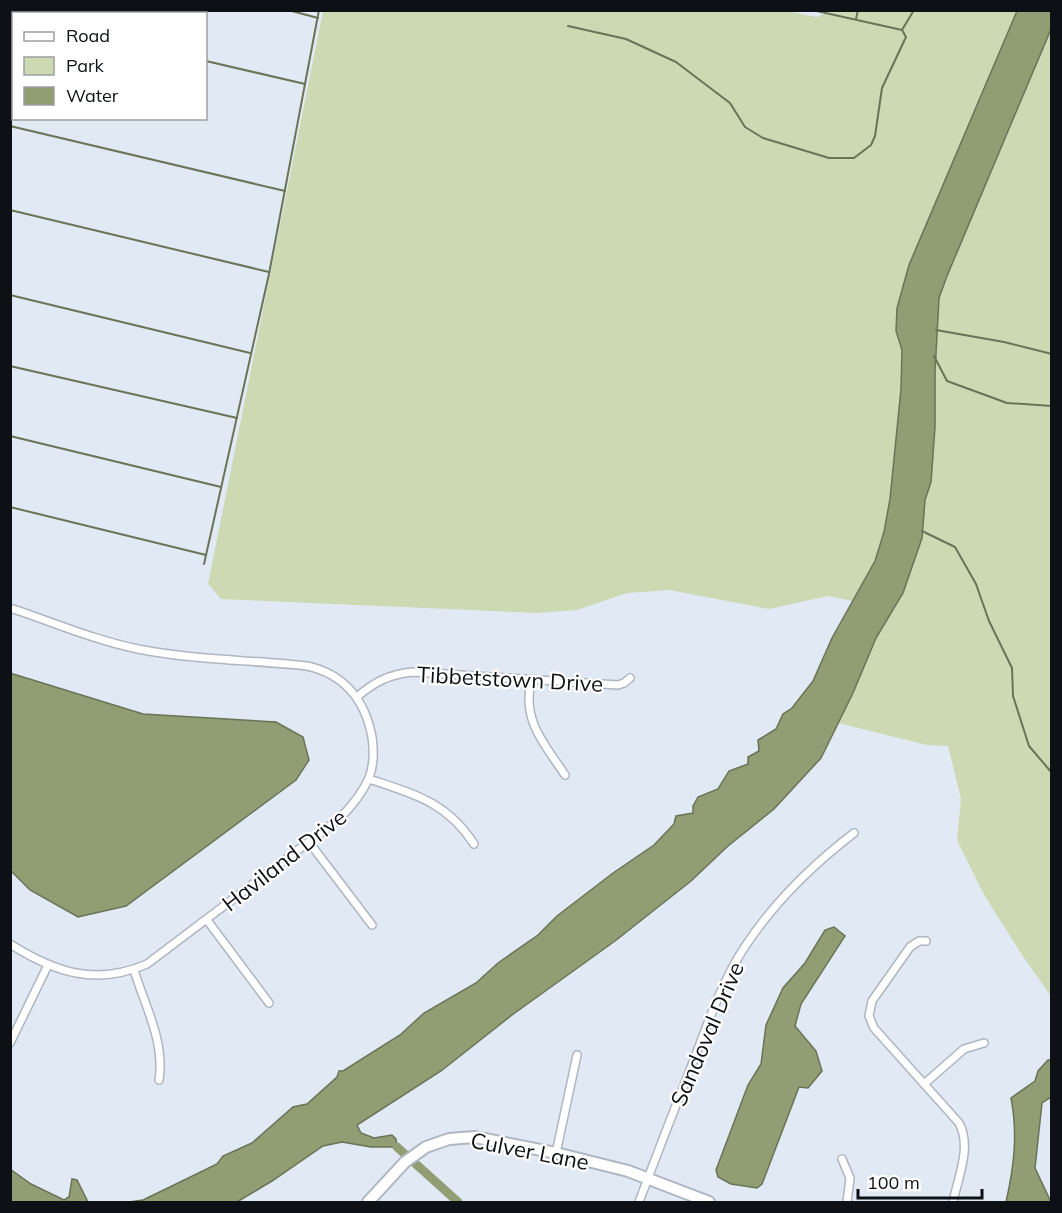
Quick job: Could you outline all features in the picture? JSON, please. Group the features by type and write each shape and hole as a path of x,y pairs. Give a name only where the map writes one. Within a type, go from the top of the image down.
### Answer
{"street":[{"name":"Haviland Drive","path":"10,608 93,638 136,649 317,668 339,679 357,697 365,713 373,744 369,779 350,809 154,960 134,970 96,976 48,966 10,945"},
{"name":"Tibbetstown Drive","path":"357,697 378,681 413,672 618,685 630,678"},
{"path":"531,681 528,701 533,724 566,775"},
{"path":"369,779 437,805 456,820 474,844"},
{"name":"Sandoval Drive","path":"639,1203 718,996 743,949 761,923 794,884 854,833"},
{"path":"309,842 372,925"},
{"path":"207,920 269,1003"},
{"path":"926,941 919,941 910,947 872,1001 869,1016 874,1028 959,1123 965,1136 953,1203"},
{"path":"10,1043 48,966"},
{"path":"134,970 158,1043 161,1068 159,1080"},
{"path":"924,1084 964,1049 984,1043"},
{"path":"556,1153 577,1055"},
{"name":"Culver Lane","path":"369,1202 415,1154 442,1141 475,1137 556,1153 628,1171 710,1203"},
{"path":"842,1159 850,1178 847,1203"}],"green space":[{"path":"781,10 817,17 832,10 1017,11 906,276 897,308 896,331 902,350 901,389 890,499 884,532 875,561 852,601 828,596 769,609 669,590 627,593 577,610 537,613 221,599 208,584 323,11"},
{"path":"1051,29 1051,996 983,893 957,840 961,799 948,746 927,745 838,723 876,638 903,593 922,538 925,500 931,482 935,427 939,298"}],"water":[{"path":"1017,11 1051,11 1051,29 939,298 935,427 931,482 925,500 922,538 903,593 876,638 853,693 821,758 774,809 728,846 691,881 441,1071 357,1125 361,1133 374,1138 392,1135 396,1139 397,1147 371,1147 342,1142 323,1146 237,1202 129,1202 143,1200 217,1164 223,1156 252,1143 293,1107 307,1104 337,1077 339,1071 343,1071 400,1035 424,1013 476,983 498,963 538,935 557,916 654,845 674,824 676,816 693,813 693,806 698,797 718,789 729,771 748,764 748,757 759,751 758,740 776,729 783,714 792,708 813,681 832,638 875,561 884,532 890,499 901,389 902,350 896,331 897,308 909,265"},
{"path":"10,673 143,714 276,722 303,737 309,760 296,780 126,906 78,917 30,890 11,871"},
{"path":"834,927 845,936 801,1004 795,1026 816,1051 822,1071 808,1088 799,1087 762,1184 757,1188 731,1184 718,1177 716,1170 748,1085 761,1064 766,1025 783,988 805,963 825,930"},
{"path":"1048,1060 1051,1060 1051,1097 1042,1103 1035,1168 1051,1202 1006,1202 1014,1150 1011,1098 1035,1081 1038,1071"},
{"path":"10,1169 31,1184 64,1200 69,1197 72,1179 77,1180 88,1202 11,1202"}],"waterway":[{"path":"288,10 318,18"},
{"path":"204,564 269,274 319,10"},
{"path":"812,10 902,30"},
{"path":"856,19 858,10"},
{"path":"902,30 914,10"},
{"path":"568,26 626,39 676,62 730,103 745,127 763,138 829,158 854,158 871,145 875,136 882,88 906,37 902,30"},
{"path":"207,61 305,84"},
{"path":"10,126 285,191"},
{"path":"10,210 269,272"},
{"path":"10,295 250,353"},
{"path":"936,330 1004,342 1052,354"},
{"path":"934,356 947,381 1007,403 1052,406"},
{"path":"10,366 237,418"},
{"path":"10,436 221,487"},
{"path":"10,507 206,555"},
{"path":"922,531 955,547 976,584 989,621 1012,668 1013,696 1029,746 1052,773"},
{"path":"397,1147 458,1202"}]}
